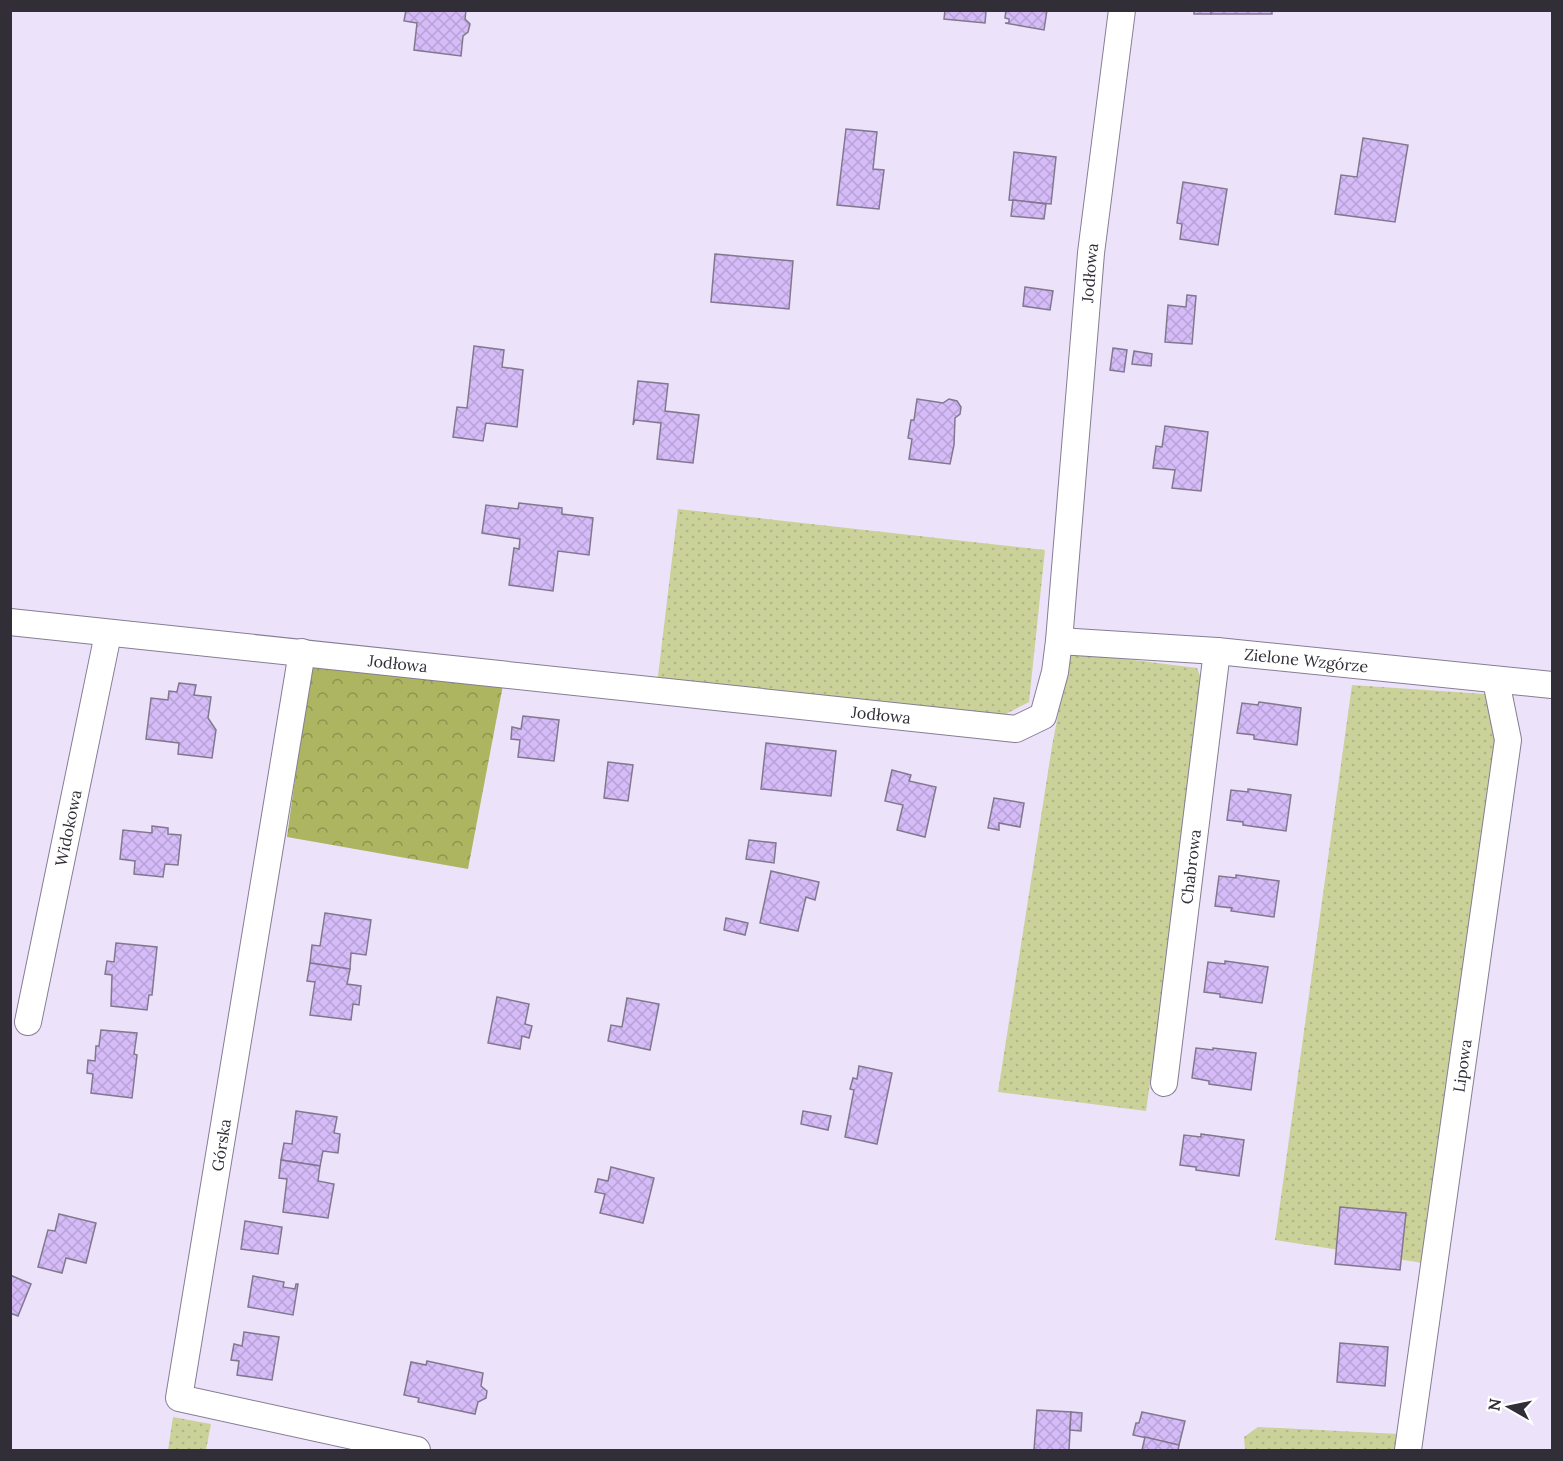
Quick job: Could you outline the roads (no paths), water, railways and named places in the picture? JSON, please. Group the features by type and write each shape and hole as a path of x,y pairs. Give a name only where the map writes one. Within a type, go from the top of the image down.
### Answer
{"street":[{"name":"Jodłowa","path":"10,622 1016,729 1043,716 1055,672 1059,641 1092,253 1122,10"},
{"name":"Widokowa","path":"28,1022 108,634"},
{"name":"Zielone Wzgórze","path":"1059,641 1217,651 1552,685"},
{"name":"Chabrowa","path":"1164,1083 1217,651"},
{"name":"Górska","path":"302,652 179,1398 417,1450"},
{"name":"Lipowa","path":"1408,1450 1508,740 1496,681"}]}
